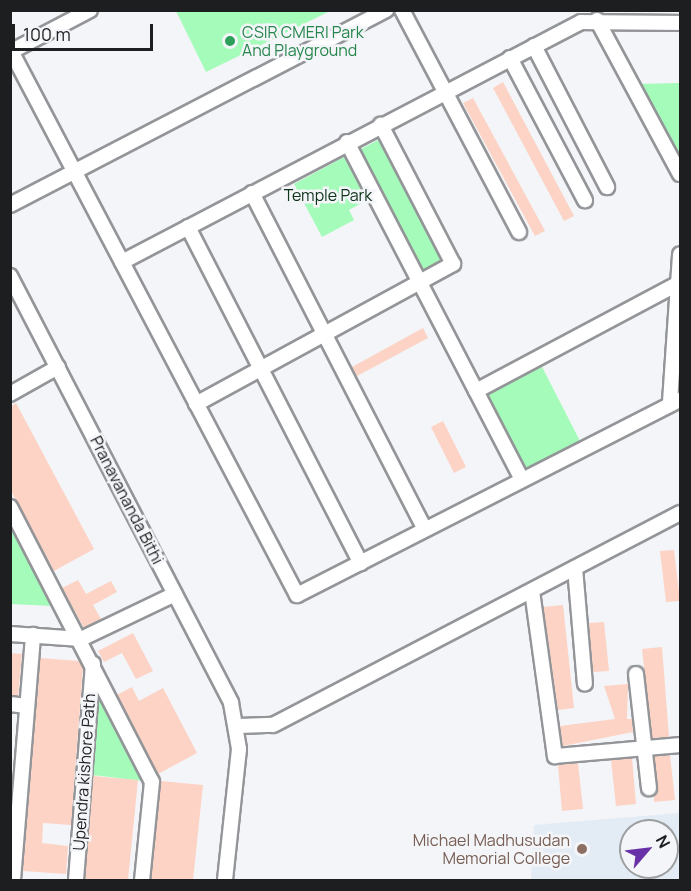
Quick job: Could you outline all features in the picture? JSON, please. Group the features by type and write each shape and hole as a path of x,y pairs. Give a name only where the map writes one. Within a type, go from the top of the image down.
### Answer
{"street":[{"path":"90,10 11,50 297,596 675,401 681,254"},
{"path":"10,205 386,10"},
{"path":"402,10 519,232"},
{"path":"122,262 347,142 534,46 597,20 681,23"},
{"path":"597,20 681,174"},
{"path":"534,46 607,187"},
{"path":"510,58 585,200"},
{"path":"196,404 326,336 453,264 381,125"},
{"path":"347,142 522,479"},
{"path":"252,193 426,529"},
{"path":"188,227 361,563"},
{"name":"Pranavananda Bithi","path":"10,276 175,594 239,726"},
{"path":"476,391 679,283"},
{"path":"10,394 58,368"},
{"path":"10,507 81,639 152,782 142,880"},
{"path":"225,880 239,726 273,725 681,513"},
{"path":"575,568 585,684"},
{"path":"532,591 555,756 681,745"},
{"path":"10,634 81,639 175,594"},
{"path":"13,880 16,770 27,706 33,635"},
{"name":"Upendra kishore Path","path":"76,880 93,664"},
{"path":"636,674 649,788"},
{"path":"10,704 27,706"}],"shaded area":[{"name":"Michael Madhusudan Memorial College","path":"680,813 680,880 531,880 534,825"}],"green space":[{"name":"CSIR CMERI Park And Playground","path":"176,11 330,11 206,72"},
{"path":"680,83 680,128 679,167 636,84"},
{"path":"380,139 445,264 422,276 357,151"},
{"name":"Temple Park","path":"344,157 367,200 349,210 354,220 322,237 294,184"},
{"path":"539,361 582,445 522,479 476,391"},
{"path":"11,524 52,606 11,604"},
{"path":"95,674 152,782 84,774"}],"building":[{"path":"503,82 574,216 564,221 493,88"},
{"path":"473,98 545,231 535,236 463,103"},
{"path":"423,328 428,338 357,376 352,367"},
{"path":"16,403 94,549 54,571 10,489 10,407"},
{"path":"443,421 466,467 454,473 431,427"},
{"path":"674,550 680,601 666,602 660,551"},
{"path":"78,580 86,594 111,581 117,592 93,605 101,619 84,628 62,588"},
{"path":"563,605 574,708 558,710 543,607"},
{"path":"604,622 609,671 593,672 589,623"},
{"path":"133,633 153,671 136,679 122,653 104,662 98,651"},
{"path":"662,647 669,737 652,738 642,649"},
{"path":"10,653 22,654 18,696 10,695"},
{"path":"40,658 79,661 83,667 71,825 43,823 42,843 68,846 66,874 23,871"},
{"path":"628,684 627,719 632,719 633,732 563,746 560,726 615,719 604,686"},
{"path":"132,687 139,701 163,688 197,753 158,774 117,695"},
{"path":"670,755 675,800 654,802 654,756"},
{"path":"632,758 636,804 616,806 611,760"},
{"path":"578,763 583,809 562,811 558,765"},
{"path":"93,776 138,780 128,880 85,879"},
{"path":"161,781 203,785 193,880 151,880"}],"place":[{"name":"CSIR CMERI Park And Playground","path":"230,41"},
{"name":"Michael Madhusudan Memorial College","path":"582,849"}]}
